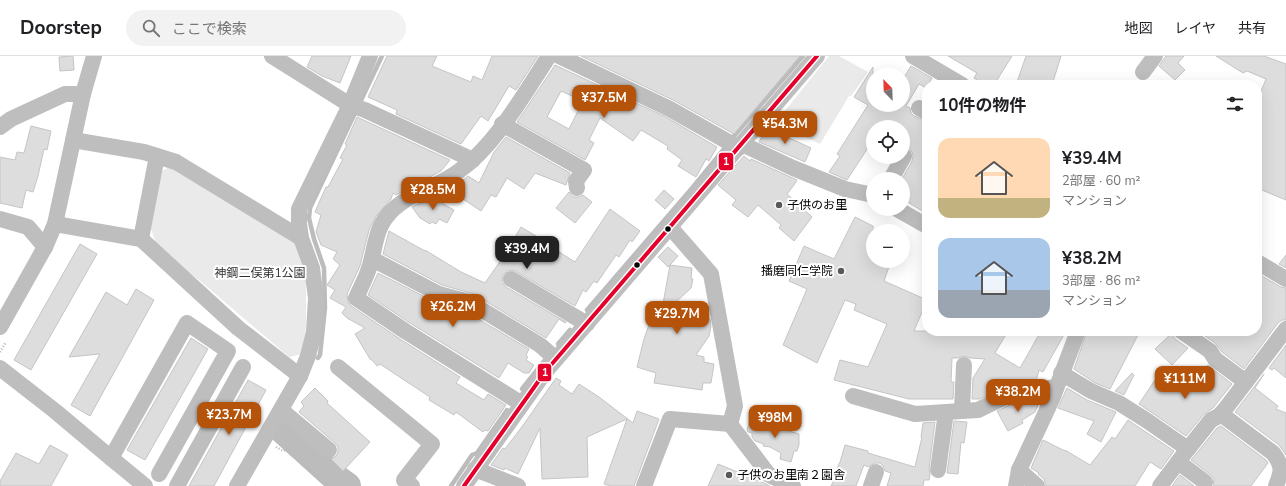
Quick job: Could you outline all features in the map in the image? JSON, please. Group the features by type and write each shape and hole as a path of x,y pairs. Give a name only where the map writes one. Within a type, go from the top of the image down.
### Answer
{"street":[{"path":"0,327 45,247 55,224 83,94 94,56"},
{"path":"272,56 350,105 365,110 473,160"},
{"path":"237,486 300,376 308,356 314,332 316,298 312,268 301,238 299,209 350,105 370,56"},
{"path":"522,404 356,298 370,266 375,243 382,223 387,215 401,202 451,177 473,160 481,152 502,124 549,56"},
{"path":"560,56 670,109 741,146 845,189 866,194"},
{"path":"464,486 545,372 817,56"},
{"path":"913,56 932,60 950,80"},
{"path":"1143,72 1155,56"},
{"path":"0,126 11,119 65,94 83,94"},
{"path":"502,124 584,170 576,181 577,188"},
{"path":"73,140 144,152 176,162 301,238"},
{"path":"141,239 157,156"},
{"path":"909,216 922,223"},
{"path":"0,219 28,227 45,247"},
{"path":"55,224 141,239 238,328 300,376"},
{"path":"670,227 711,274 735,406 730,424"},
{"path":"372,259 439,294 469,302 540,345 556,359"},
{"path":"1262,265 1286,279"},
{"path":"511,279 586,324"},
{"path":"110,458 191,317 228,351 159,474"},
{"path":"1160,486 1211,420 1221,414 1286,329"},
{"path":"1016,486 1019,470 1059,380 1076,336"},
{"path":"1188,336 1210,351 1215,359 1239,377 1247,380"},
{"path":"962,410 964,365"},
{"path":"177,486 243,367"},
{"path":"338,367 432,444 404,480 412,486"},
{"path":"0,368 55,411 145,486"},
{"path":"853,396 914,414 978,410 1011,394 1059,380 1119,403 1146,420 1183,456 1205,482"},
{"path":"281,410 329,450"},
{"path":"938,470 946,412"},
{"path":"1221,414 1273,452 1277,457 1281,468 1281,473 1276,486"},
{"path":"644,486 670,419 730,424 770,475 793,486"},
{"path":"475,469 518,486"},
{"path":"1019,470 1037,486"}],"path":[{"path":"287,449 328,486"}],"green space":[{"path":"829,56 839,56 866,71 866,75 851,96 849,96 820,144 776,122"},
{"name":"神鋼二俣第1公園","path":"173,165 297,244 306,270 306,328 302,354 289,357 199,280 158,249 151,229 162,171"}],"building":[{"path":"73,56 74,70 60,71 59,57"},
{"path":"312,56 351,56 340,83 322,76 307,67"},
{"path":"387,56 437,56 432,66 471,82 473,76 482,80 492,56 538,56 516,90 509,86 488,121 481,116 461,144 396,114 397,110 368,97"},
{"path":"581,56 800,56 734,134 675,101"},
{"path":"948,56 1012,56 997,80 977,80 974,78 977,73"},
{"path":"1026,56 1061,56 1054,80 1018,80"},
{"path":"1166,56 1184,56 1178,63 1185,70 1175,80 1159,66"},
{"path":"1216,56 1264,56 1286,64 1286,200 1262,190 1262,89 1266,79 1247,71 1243,73"},
{"path":"555,65 666,117 717,147 709,161 706,159 696,177 678,166 682,160 667,149 668,146 641,130 633,141 600,118 589,140 594,143 585,160 517,122","holes":["561,91 583,101 569,129 547,117"]},
{"path":"911,66 932,78 931,80 922,80 922,86 919,84 910,99"},
{"path":"866,78 866,104 854,97"},
{"path":"866,108 866,112 910,112 910,108 911,113 914,116 922,119 922,211 910,203 910,172 906,172 913,156 910,149 910,120 866,120 866,151 847,180 829,172 840,156 837,154"},
{"path":"357,117 450,160 441,171 396,195 393,193 391,199 376,216 369,230 360,266 347,294 348,302 351,306 400,339 460,377 456,383 484,400 488,394 506,405 488,431 485,430 483,432 456,412 454,415 429,400 430,397 380,364 377,366 370,359 355,334 365,328 347,318 342,313 346,307 330,298 335,290 327,285 340,265 333,259 337,252 321,245 316,232 321,215 315,212 326,187 328,187 343,159 340,158 347,145 345,144"},
{"path":"31,126 51,131 47,150 44,149 33,192 26,190 22,208 0,203 0,157 15,160 17,152 24,153"},
{"path":"770,129 811,148 805,162 759,142 765,131 768,132"},
{"path":"506,137 570,173 566,185 535,173 524,189 507,178 496,197 491,195 481,211 454,193 462,181 468,176 479,183 494,152"},
{"name":"子供のお里","path":"744,156 750,161 751,159 797,180 787,194 812,217 794,241 779,228 781,225 758,205 748,217 732,205 736,200 718,185"},
{"path":"664,190 674,199 665,209 655,200"},
{"path":"569,192 573,197 583,195 592,202 575,223 556,208"},
{"path":"431,197 454,210 447,223 439,219 436,224 432,222 430,224 420,218 412,207"},
{"path":"610,209 640,231 632,242 630,240 619,257 616,255 597,283 594,281 586,292 583,290 575,306 515,271 507,271 503,275 503,283 506,287 566,322 565,323 559,319 546,338 474,294 442,285 383,254 389,231 425,250 461,272 485,283 521,227 575,262"},
{"path":"855,217 869,224 866,224 866,268 889,268 884,281 922,298 922,312 914,331 922,331 922,336 1005,336 995,353 1020,368 1038,336 1063,336 1043,372 1039,370 1036,381 1009,385 980,399 972,399 973,378 985,359 964,356 952,358 951,382 954,382 953,399 909,399 834,380 840,360 868,367 887,324 854,310 856,304 845,300 817,363 783,345 807,289 789,281 804,246 834,259"},
{"path":"80,244 97,254 31,370 14,360"},
{"path":"668,247 678,256 668,267 658,257"},
{"path":"1286,255 1286,268 1279,264"},
{"path":"670,265 692,268 691,279 693,279 691,288 675,303 695,306 695,310 703,312 703,318 710,319 711,326 709,336 696,355 704,357 704,362 714,364 711,383 703,383 702,390 654,383 656,373 637,367 644,339 657,302 663,304"},
{"path":"378,273 435,302 465,311 529,349 526,355 528,357 526,360 534,365 529,373 524,373 508,363 499,378 410,323 368,295"},
{"path":"1262,276 1281,287 1286,288 1286,320 1282,320 1278,323 1244,369 1222,352 1215,343 1205,336 1262,336"},
{"path":"136,289 154,300 90,416 71,405 100,354 69,357 106,292 127,305"},
{"path":"1085,336 1137,336 1110,389 1095,383 1074,369"},
{"path":"1169,336 1174,336 1175,339 1188,348 1172,365 1155,349"},
{"path":"191,338 208,349 145,460 127,450"},
{"path":"1286,345 1286,378 1274,368 1272,370 1269,368"},
{"path":"1208,365 1232,384 1213,408 1204,414 1186,436 1139,404 1159,374 1188,391 1203,374 1202,373"},
{"path":"1132,373 1134,375 1124,395 1115,391"},
{"path":"1264,374 1255,388 1278,406 1276,409 1286,413 1286,455 1279,445 1235,412"},
{"path":"556,378 561,381 559,385 572,394 579,384 633,423 637,411 659,419 634,486 611,486 604,484 627,419 587,437 588,477 542,479 540,428 518,474 505,468 504,470 491,465 503,448 505,449 524,424"},
{"path":"248,380 266,390 214,486 189,486"},
{"path":"315,388 328,401 327,403 370,442 343,471 331,459 336,456 338,447 299,412 304,406 301,402"},
{"path":"1067,388 1087,400 1116,412 1101,442 1087,434 1094,421 1058,408"},
{"path":"1039,399 1040,401 1035,412 1022,420 1023,423 1008,431 997,411 1014,403"},
{"path":"750,420 799,434 799,445 797,451 794,451 791,462 780,459 781,453 755,441 752,437 752,433 748,432 747,430"},
{"path":"1128,420 1174,451 1161,469 1150,462 1135,486 1046,486 1044,479 1038,474 1039,473 1031,468 1043,440 1065,450 1090,465 1112,437 1115,439"},
{"path":"954,421 967,422 964,443 961,442 958,474 947,473"},
{"path":"935,422 929,469 930,475 929,480 924,480 923,486 887,486 891,473 885,471 880,463 875,463 868,467 864,465 856,486 831,486 835,478 833,477 840,462 845,445 915,467 922,437 923,423"},
{"path":"1221,426 1268,463 1251,486 1213,486 1214,479 1211,475 1191,460 1217,428"},
{"path":"50,445 68,455 51,486 0,486 0,481 16,453 39,464"},
{"name":"子供のお里南２園舎","path":"718,464 764,483 770,486 708,486"},
{"path":"1180,475 1194,486 1172,486"}],"waterway":[{"path":"318,358 320,355 325,308 324,268 314,239 309,218 310,208 382,56"},
{"path":"734,136 803,56"},
{"path":"587,310 724,149"},
{"path":"558,344 570,330"},
{"path":"522,389 545,360"},
{"path":"451,486 472,455 477,453 507,410"},
{"path":"283,430 336,478 347,486"}],"transit line":[{"name":"1","path":"464,486 545,372 817,56"}],"place":[{"name":"子供のお里","path":"779,205"},
{"name":"播磨同仁学院","path":"841,271"},
{"name":"子供のお里南２園舎","path":"729,475"}]}
